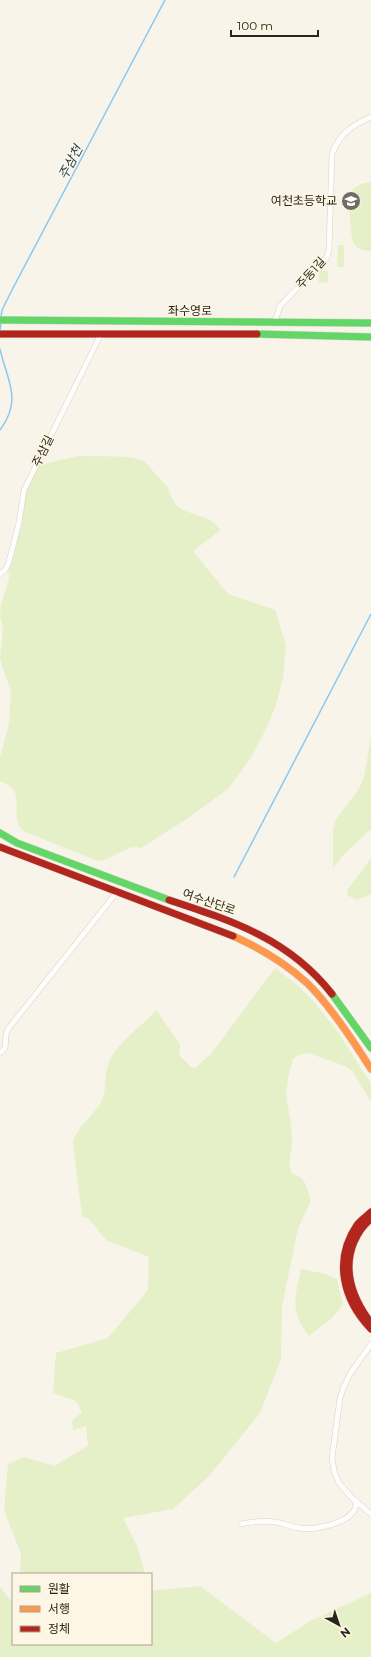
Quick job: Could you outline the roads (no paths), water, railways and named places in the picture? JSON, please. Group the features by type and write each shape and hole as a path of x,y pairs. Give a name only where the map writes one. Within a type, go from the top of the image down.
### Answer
{"street":[{"name":"주동1길","path":"275,321 280,306 327,257 329,250 332,154 339,140 346,131 371,117"},
{"name":"좌수영로","path":"0,320 275,321 371,323"},
{"name":"좌수영로","path":"0,334 250,334 371,336"},
{"name":"주삼길","path":"0,574 8,565 19,523 24,490 101,334"},
{"name":"여수산단로","path":"0,834 17,843 142,891 231,921 267,938 297,958 317,977 330,992 371,1048"},
{"name":"여수산단로","path":"0,847 241,939 255,946 289,968 308,984 321,998 371,1069"},
{"path":"0,1053 6,1048 6,1033 8,1029 117,892"},
{"path":"371,1212 356,1226 346,1244 342,1261 348,1294 354,1310 371,1329"},
{"path":"371,1219 365,1223 358,1234 351,1247 348,1261 350,1286 354,1298 361,1311 371,1323"},
{"path":"371,1344 350,1374 344,1386 340,1398 332,1458 334,1471 339,1484 356,1502 371,1514"},
{"path":"241,1524 259,1521 274,1522 298,1528 322,1528 349,1516 354,1511 356,1502"}],"waterway":[{"name":"주삼천","path":"1,317 2,310 12,290 165,0"},
{"name":"주삼천","path":"0,331 1,323"},
{"name":"주삼천","path":"0,349 9,381 12,399 11,409 0,430"},
{"path":"234,877 371,614"}],"place":[{"name":"여천초등학교","path":"351,201"}]}
